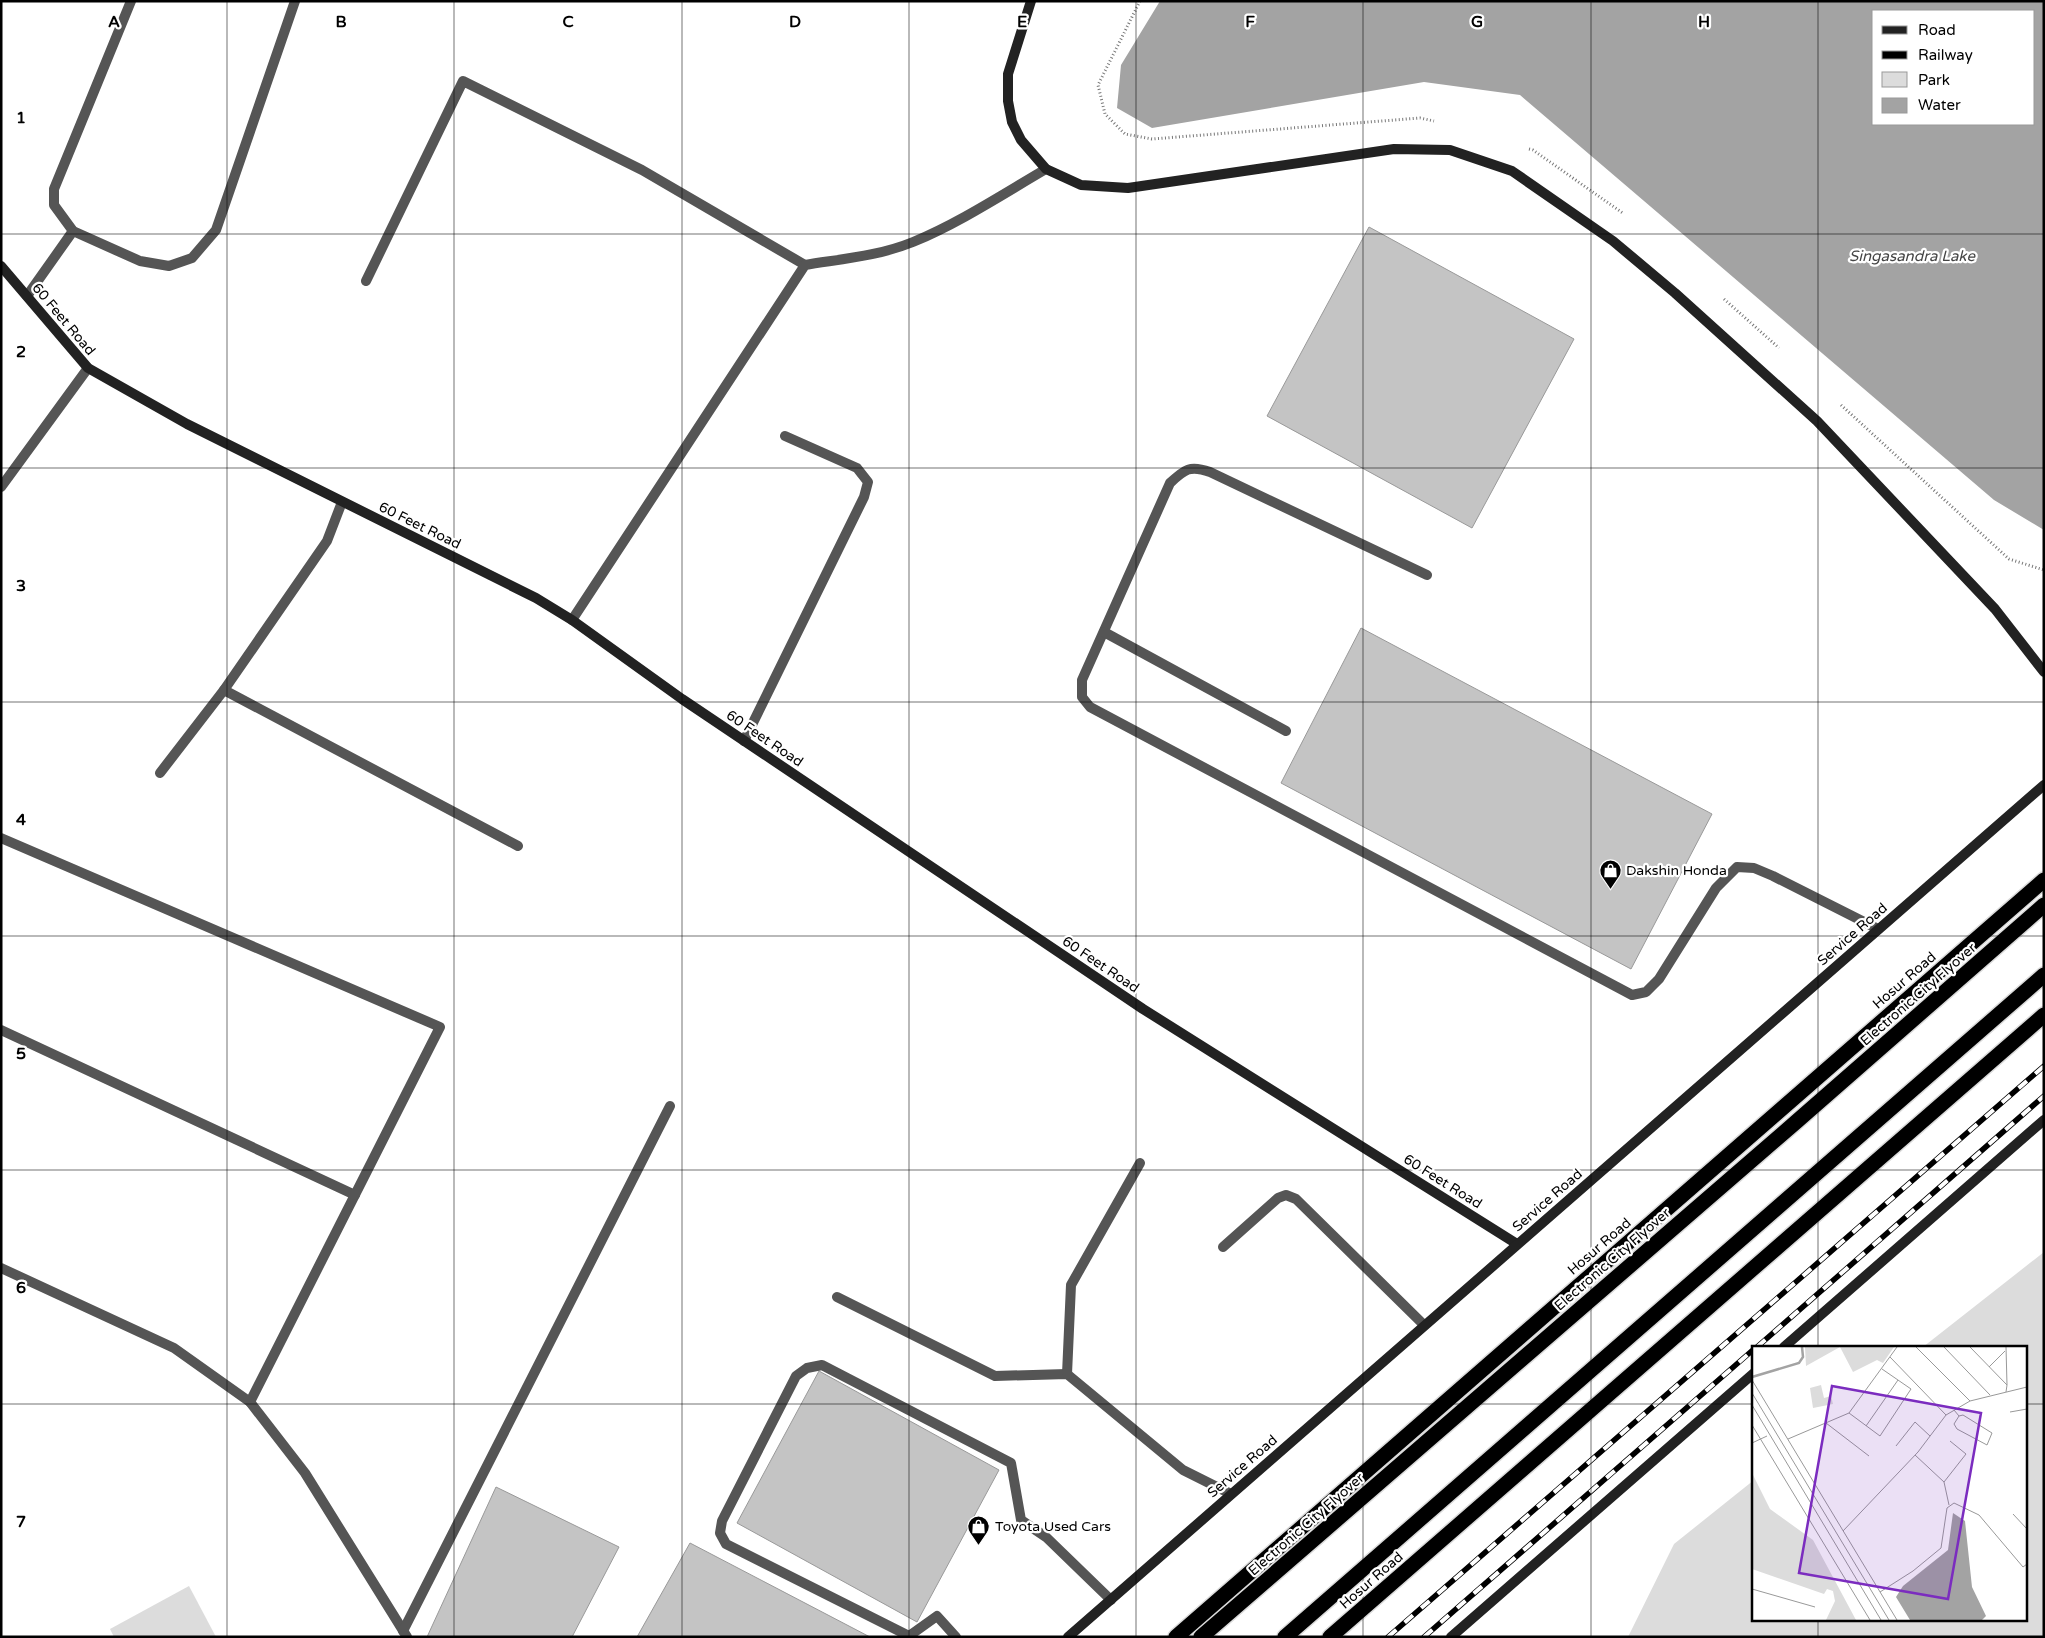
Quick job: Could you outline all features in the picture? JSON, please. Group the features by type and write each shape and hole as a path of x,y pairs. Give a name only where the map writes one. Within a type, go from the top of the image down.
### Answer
{"highway":[{"name":"Hosur Road","path":"1176,1637 2044,880"},
{"name":"Electronic City Flyover","path":"1201,1637 2044,905"},
{"path":"1285,1637 2044,976"},
{"name":"Hosur Road","path":"1330,1637 2044,1015"}],"street":[{"path":"131,1 54,189 54,205 73,231 140,261 169,266 192,258 216,230 295,1"},
{"path":"1031,1 1008,74 1008,101 1012,122 1021,140 1046,169 1081,185 1128,188 1394,149 1450,150 1512,171 1613,241 1675,293 1817,421 1995,609 2044,672"},
{"path":"366,281 463,82 642,170 805,265 875,254 912,243 950,225 1046,169"},
{"path":"27,296 73,231"},
{"path":"572,620 805,265"},
{"name":"60 Feet Road","path":"1,266 88,368 187,424 536,598 572,620 744,741 1143,1008 1517,1244"},
{"path":"1,487 88,368"},
{"path":"744,741 864,497 868,482 857,468 785,436"},
{"path":"1427,575 1210,472 1195,467 1181,472 1170,483 1082,680 1082,696 1090,708 1632,995 1646,992 1660,979 1716,888 1737,867 1754,868 1773,876 1878,929"},
{"path":"160,773 224,690 327,541 342,502"},
{"path":"1104,632 1286,731"},
{"path":"224,690 518,846"},
{"name":"Service Road","path":"1068,1637 2044,785"},
{"path":"1,838 440,1027 250,1402"},
{"path":"1,1030 355,1194"},
{"path":"405,1634 670,1106"},
{"path":"1785,1346 2044,1120"},
{"path":"1067,1374 1071,1285 1140,1163"},
{"path":"1223,1246 1278,1198 1286,1195 1296,1199 1424,1325"},
{"path":"1,1268 174,1348 250,1402 305,1472 405,1634"},
{"path":"837,1298 995,1376 1067,1374 1183,1470 1231,1494"},
{"path":"956,1637 937,1616 909,1636 726,1544 720,1533 722,1521 796,1376 807,1368 822,1365 1011,1463 1021,1520 1046,1537 1111,1600"},
{"path":"1451,1637 1752,1375"}],"path":[{"path":"1140,1 1098,85 1104,114 1125,134 1152,139 1420,118 1439,123"},
{"path":"1524,147 1533,150 1628,217"},
{"path":"1724,298 1782,351"},
{"path":"1834,398 2009,559 2044,570"}],"green space":[{"path":"2044,1252 2044,1637 1628,1637 1674,1544 1752,1482 1752,1620 2028,1620 2028,1346 1924,1346"},
{"path":"189,1586 216,1637 114,1637 110,1629"}],"water":[{"name":"Singasandra Lake","path":"1160,1 2044,1 2044,530 1994,500 1520,95 1424,82 1152,128 1117,108 1121,65"}],"building":[{"path":"1369,227 1574,339 1472,528 1267,416"},
{"path":"1361,628 1712,814 1631,969 1281,783"},
{"path":"819,1371 999,1470 917,1622 737,1523"},
{"path":"496,1487 619,1547 572,1637 427,1637"},
{"path":"690,1543 870,1637 637,1637"}],"railway":[{"path":"1388,1637 2044,1066"},
{"path":"1758,1346 2044,1096"},
{"path":"1424,1637 1752,1351"}],"place":[{"name":"Dakshin Honda","path":"1610,889"},
{"name":"Toyota Used Cars","path":"979,1545"}]}
